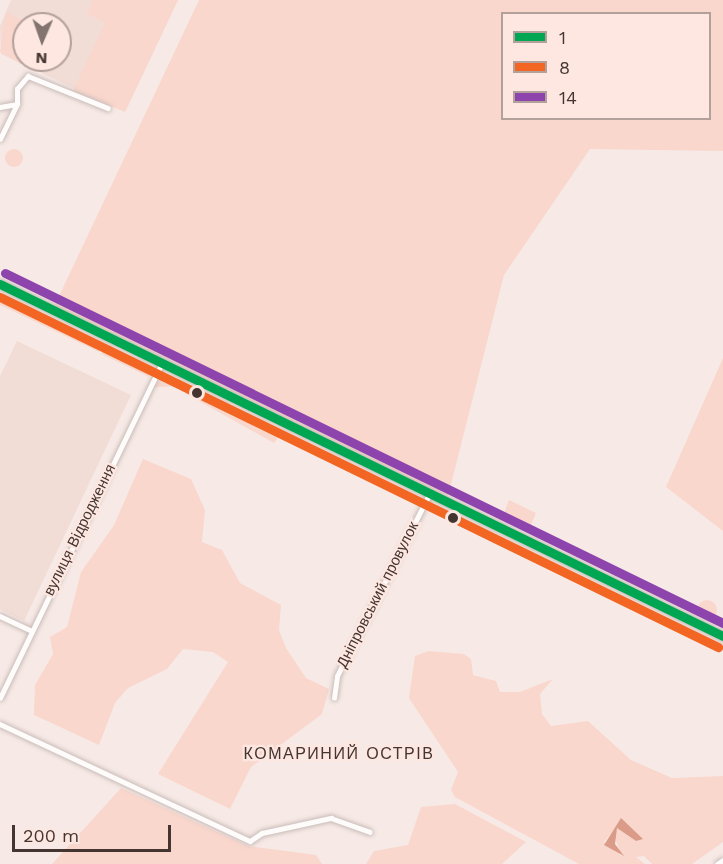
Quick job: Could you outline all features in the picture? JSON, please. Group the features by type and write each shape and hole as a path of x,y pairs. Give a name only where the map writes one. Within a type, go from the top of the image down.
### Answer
{"highway":[{"path":"0,284 723,636"}],"street":[{"path":"0,139 17,104 17,89 33,76 108,108"},
{"path":"0,107 17,104"},
{"name":"вулиця Відродження","path":"0,698 162,363"},
{"name":"Дніпровський провулок","path":"334,698 337,676 430,493"},
{"path":"0,616 32,630"},
{"path":"0,724 250,840 262,833 331,819 370,832"},
{"path":"717,864 723,860"}],"shaded area":[{"path":"11,0 178,0 125,112 39,72 72,72 72,12 12,12 12,59 1,54 0,26"},
{"path":"93,0 178,0 125,112 73,91 105,23 87,14"},
{"path":"199,0 723,0 723,151 590,149 504,275 446,504 52,311"},
{"path":"6,12 12,15 12,59 0,52"},
{"path":"10,149 18,149 23,154 21,165 10,167 5,162 5,154"},
{"path":"0,292 104,343 99,352 0,305"},
{"path":"17,341 131,395 24,621 0,609 0,376"},
{"path":"106,344 149,365 149,377 101,354"},
{"path":"723,358 723,531 666,487"},
{"path":"166,376 170,377 190,386 152,387"},
{"path":"190,390 198,397 281,434 274,443 181,391"},
{"path":"143,459 191,479 205,510 202,542 222,550 240,583 281,605 279,630 286,648 306,678 329,689 322,714 251,767 230,809 158,774 228,662 213,652 183,649 167,669 128,688 115,703 99,745 34,715 35,685 53,654 50,637 67,627 81,572 114,525"},
{"path":"509,500 536,513 529,530 502,518"},
{"path":"707,600 714,603 717,610 714,617 707,620 700,617 697,610 700,603"},
{"path":"428,651 464,654 471,659 473,675 496,681 500,692 520,692 553,679 540,694 542,714 551,726 588,721 631,760 672,778 723,776 723,842 692,864 652,864 644,856 636,857 645,864 579,864 455,797 451,790 458,772 409,698 415,656","holes":["623,824 641,837 636,841 617,828 613,834 622,856 604,842 616,827"]},
{"path":"121,788 248,846 316,855 322,864 52,864"},
{"path":"455,804 526,842 502,864 366,864 374,851 408,845 421,807"},
{"path":"621,818 643,839 636,841 617,828 615,844 624,856 604,845"}],"transit line":[{"name":"14","path":"5,273 723,623"},
{"name":"1","path":"0,284 723,636"},
{"name":"8","path":"0,297 718,647"}],"district":[{"name":"КОМАРИНИЙ ОСТРІВ","path":"339,754"}]}
